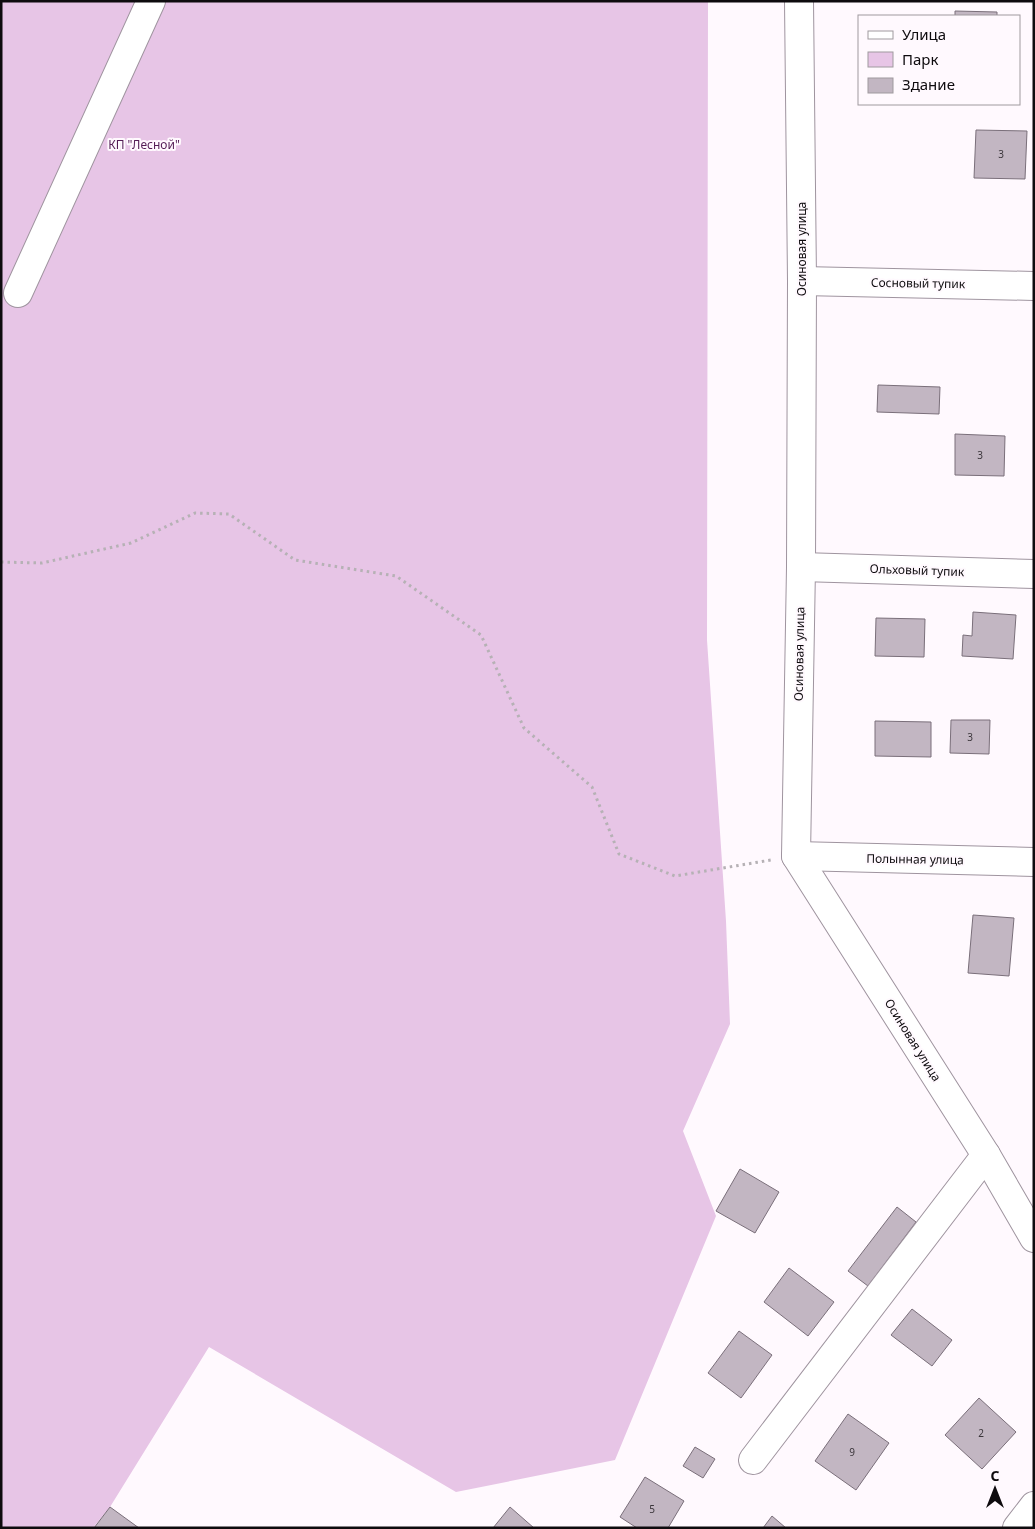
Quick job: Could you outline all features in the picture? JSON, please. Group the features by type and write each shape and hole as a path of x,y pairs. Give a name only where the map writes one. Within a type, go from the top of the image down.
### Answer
{"street":[{"path":"18,293 151,1"},
{"name":"Осиновая улица","path":"799,1 802,281 801,567 796,856 986,1155 1032,1234"},
{"name":"Сосновый тупик","path":"802,281 1034,286"},
{"name":"Ольховый тупик","path":"801,567 1034,574"},
{"name":"Полынная улица","path":"796,856 1034,862"},
{"path":"753,1460 986,1155"},
{"path":"1017,1528 1034,1506"}],"path":[{"path":"1,562 42,563 130,543 195,513 229,514 295,560 396,576 481,636 524,728 592,787 619,854 675,876 796,856"}],"green space":[{"name":"КП \"Лесной\"","path":"1,1 708,1 707,640 726,921 730,1024 683,1131 716,1216 615,1460 456,1492 209,1347 110,1507 93,1528 1,1528"}],"building":[{"path":"955,11 997,12 997,15 955,15"},
{"path":"976,130 1027,131 1025,179 974,178"},
{"path":"878,385 940,387 939,414 877,412"},
{"path":"955,434 1005,436 1004,476 955,475"},
{"path":"973,612 1016,615 1013,659 962,656 963,635 972,636"},
{"path":"876,618 925,619 924,657 875,656"},
{"path":"951,720 990,720 989,754 950,753"},
{"path":"875,721 931,722 931,757 875,756"},
{"path":"973,915 1014,918 1009,976 968,973"},
{"path":"740,1169 779,1192 755,1233 716,1211"},
{"path":"897,1207 916,1222 868,1286 848,1271"},
{"path":"789,1268 834,1302 808,1336 764,1302"},
{"path":"912,1309 952,1340 932,1366 891,1335"},
{"path":"739,1331 772,1355 741,1398 708,1373"},
{"path":"979,1398 1016,1432 982,1469 945,1435"},
{"path":"848,1414 889,1443 856,1490 815,1461"},
{"path":"695,1447 715,1459 703,1478 683,1466"},
{"path":"645,1477 684,1501 668,1528 637,1528 620,1517"},
{"path":"110,1507 139,1528 94,1528"},
{"path":"510,1507 534,1528 493,1528"},
{"path":"772,1516 786,1528 763,1528"}]}
